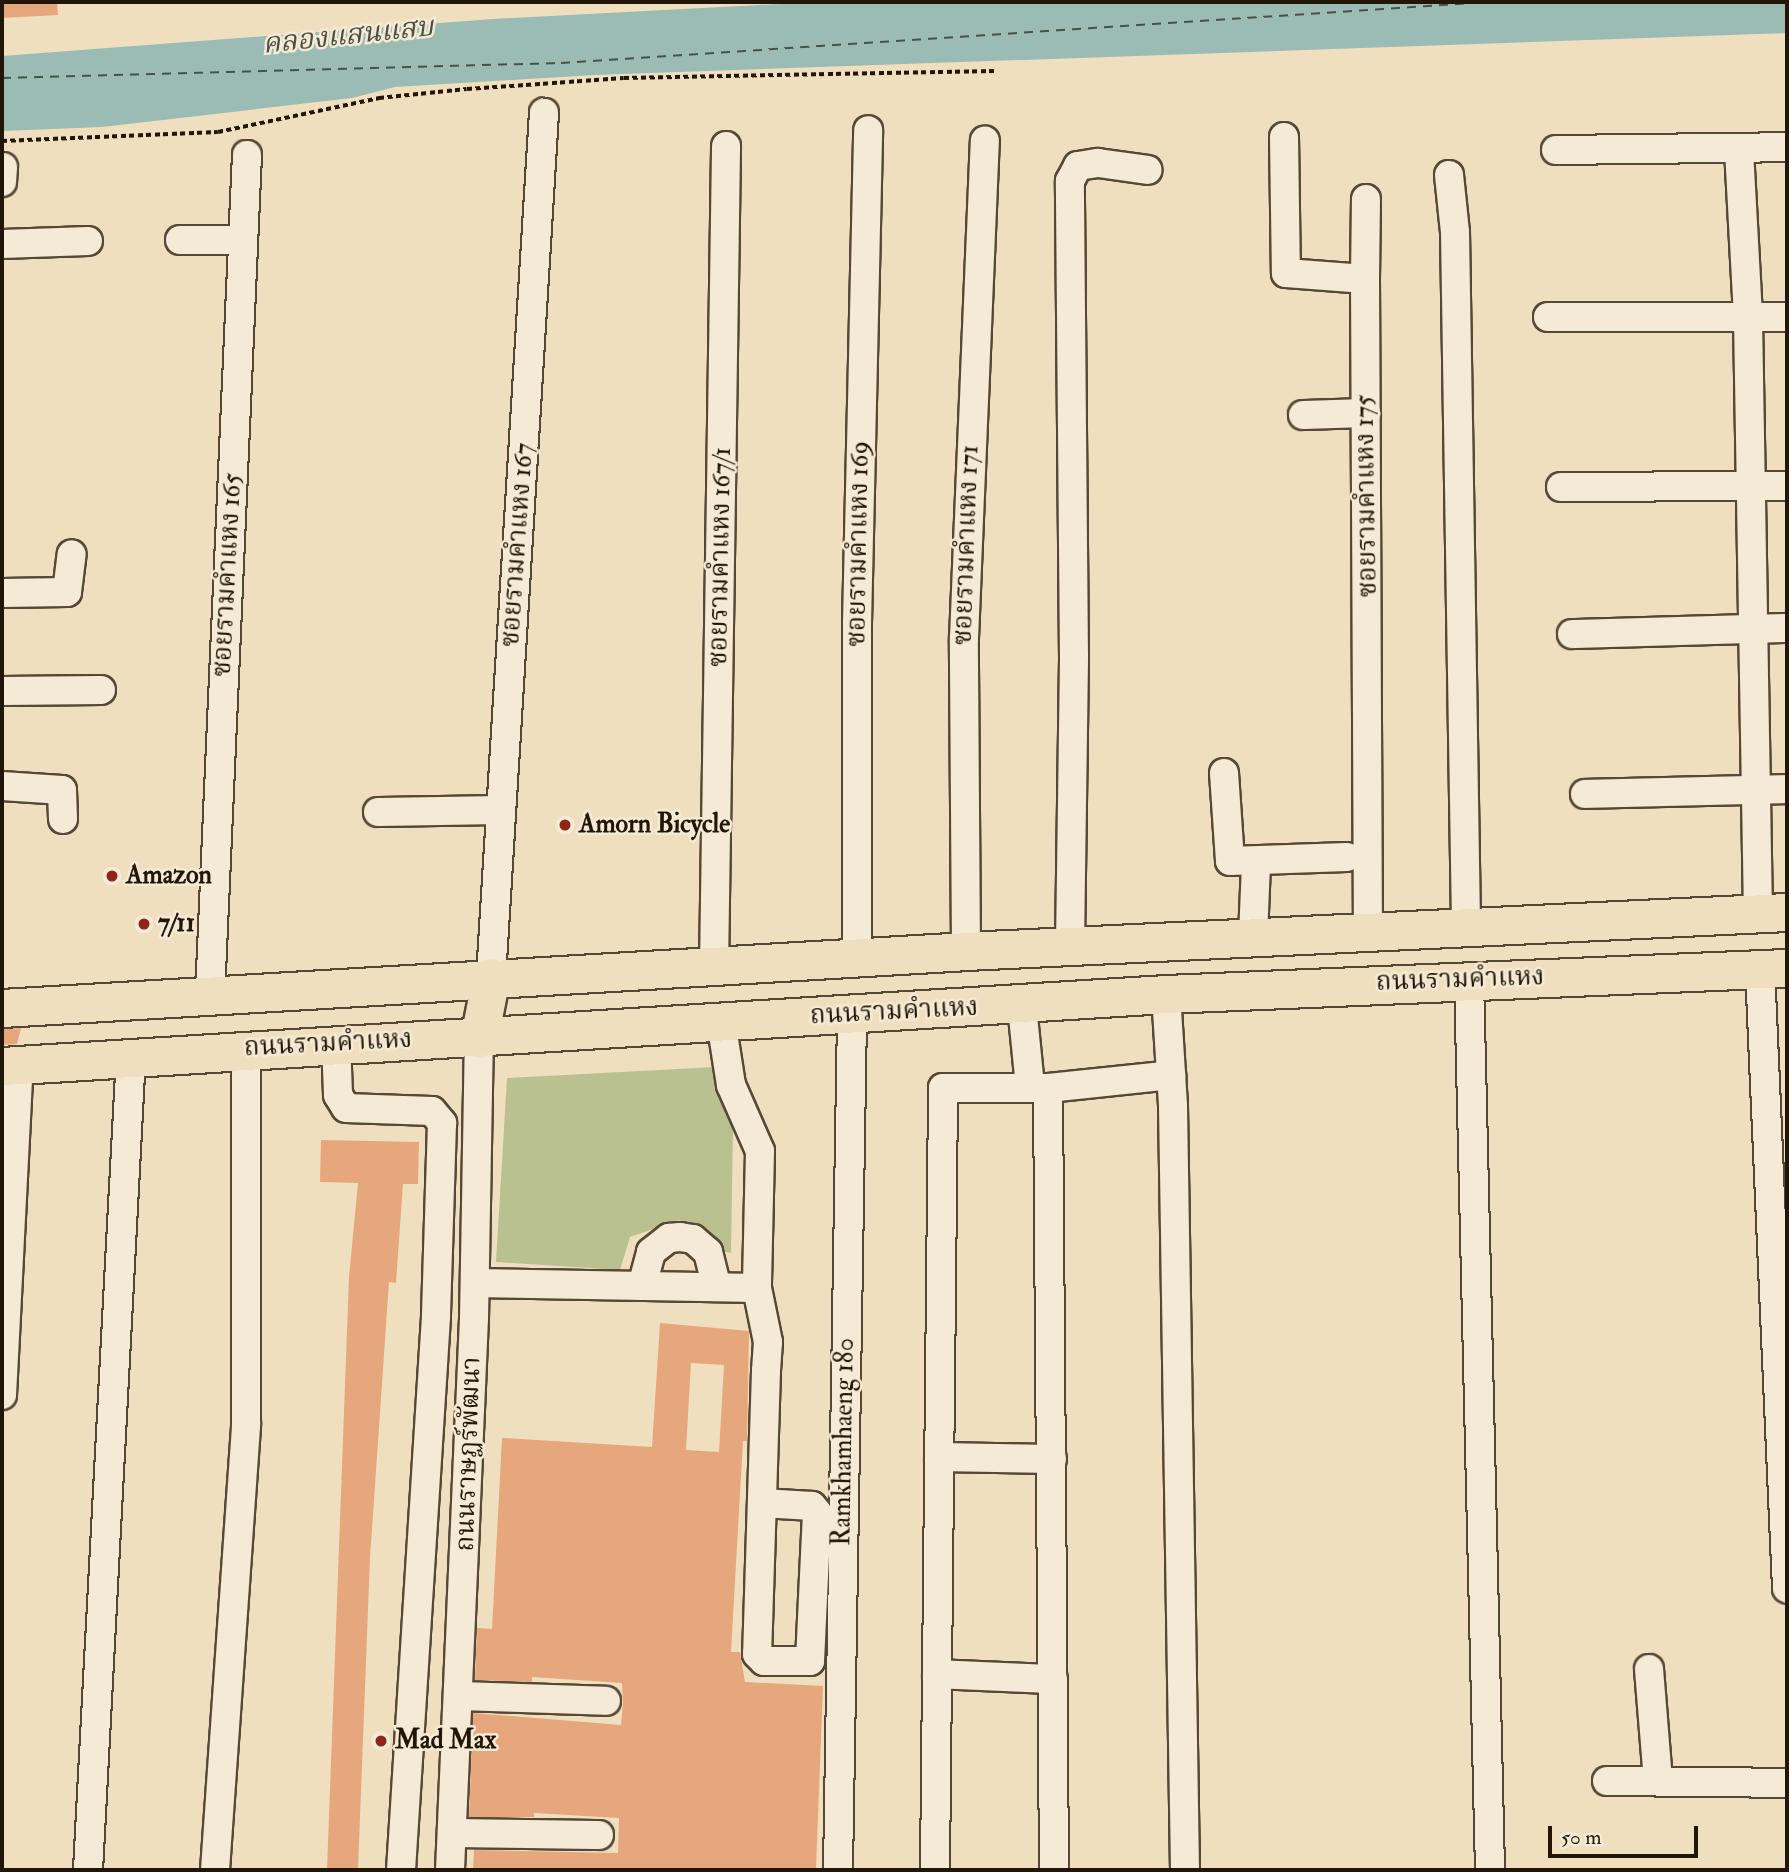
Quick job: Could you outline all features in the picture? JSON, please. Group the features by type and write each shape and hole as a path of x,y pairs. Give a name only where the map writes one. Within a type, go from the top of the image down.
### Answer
{"main road":[{"name":"ถนนรามคำแหง","path":"2,1008 491,977 714,968 858,957 1368,929 1776,913"},
{"path":"1776,913 1769,932 1770,950 1777,969"},
{"path":"1704,916 1722,935 1724,951 1712,971"},
{"name":"ถนนรามคำแหง","path":"10,1065 246,1047 480,1038 721,1021 1022,1006 1166,994 1469,979 1777,969"},
{"path":"480,1038 491,977"}],"street":[{"name":"ซอยรามคำแหง 167","path":"491,977 544,113"},
{"name":"ซอยรามคำแหง 169","path":"858,957 857,623 868,130"},
{"path":"1284,137 1286,273 1365,279"},
{"name":"ซอยรามคำแหง 171","path":"966,951 964,638 985,139"},
{"name":"ซอยรามคำแหง 167/1","path":"714,968 726,146"},
{"path":"1556,150 1739,150 1787,147"},
{"path":"1739,150 1748,318 1752,629 1758,789 1776,913"},
{"name":"ซอยรามคำแหง 165","path":"210,995 247,155"},
{"path":"1069,946 1074,658 1070,181 1078,166 1098,163 1148,170"},
{"path":"2,182 3,167"},
{"path":"1449,175 1455,232 1466,924"},
{"name":"ซอยรามคำแหง 175","path":"1366,198 1368,929"},
{"path":"180,240 243,240"},
{"path":"2,244 88,241"},
{"path":"1548,317 1787,317"},
{"path":"1303,415 1366,413"},
{"path":"1561,487 1787,486"},
{"path":"2,593 67,592 72,554"},
{"path":"1572,634 1787,628"},
{"path":"2,691 101,690"},
{"path":"1224,773 1226,853 1230,861 1256,863 1347,857"},
{"path":"2,786 62,790 63,819"},
{"path":"1586,794 1787,789"},
{"path":"378,812 501,810"},
{"path":"1253,936 1256,863"},
{"path":"1777,969 1787,1588"},
{"path":"1469,979 1490,1870"},
{"path":"1166,994 1171,1075 1185,1870"},
{"path":"1022,1006 1039,1087 1052,1459 1054,1870"},
{"name":"Ramkhamhaeng 180","path":"838,1870 852,1014"},
{"path":"721,1021 731,1084 760,1151 757,1287 768,1342 762,1503 757,1654 764,1661 810,1661 817,1512 812,1506 762,1503"},
{"name":"ถนนราษฏร์พัฒนา","path":"450,1870 474,1320 480,1038"},
{"path":"336,1042 338,1095 345,1108 432,1111 442,1123 436,1318 401,1870"},
{"path":"215,1870 246,1425 246,1047"},
{"path":"88,1870 131,1055"},
{"path":"2,1395 10,1065"},
{"path":"935,1870 943,1088 1039,1087 1171,1075"},
{"path":"642,1286 651,1252 680,1237 693,1239 708,1252 718,1287"},
{"path":"475,1283 757,1287"},
{"path":"436,1318 474,1320"},
{"path":"939,1457 1052,1459"},
{"path":"1649,1669 1658,1781"},
{"path":"937,1674 1053,1679"},
{"path":"459,1696 606,1702"},
{"path":"1607,1780 1787,1783"},
{"path":"452,1833 599,1835"}],"path":[{"path":"2,141 218,132 379,98 467,89 624,78 995,71"}],"green space":[{"path":"715,1067 733,1127 731,1253 721,1251 712,1235 679,1220 630,1237 620,1270 496,1262 507,1078"}],"water":[{"name":"คลองแสนแสบ","path":"819,2 1787,2 1787,33 595,75 395,87 352,98 102,127 2,131 2,56 493,19"}],"building":[{"path":"2,2 57,2 58,15 2,18"},
{"path":"21,1028 17,1044 2,1045 2,1029"},
{"path":"321,1140 419,1142 418,1184 403,1184 396,1283 389,1282 370,1558 358,1870 327,1870 349,1277 358,1183 320,1182"},
{"path":"660,1323 749,1331 747,1441 743,1441 731,1652 740,1652 745,1682 823,1686 816,1870 473,1870 474,1850 618,1853 619,1818 534,1813 534,1817 469,1817 473,1713 621,1725 622,1683 532,1677 532,1682 475,1680 477,1628 492,1629 502,1438 652,1447","holes":["691,1363 724,1365 719,1452 686,1450"]}],"ferry route":[{"path":"2,78 561,63 1488,2"}],"place":[{"name":"Amorn Bicycle","path":"565,825"},
{"name":"Amazon","path":"112,876"},
{"name":"7/11","path":"144,924"},
{"name":"Mad Max","path":"381,1741"}]}
